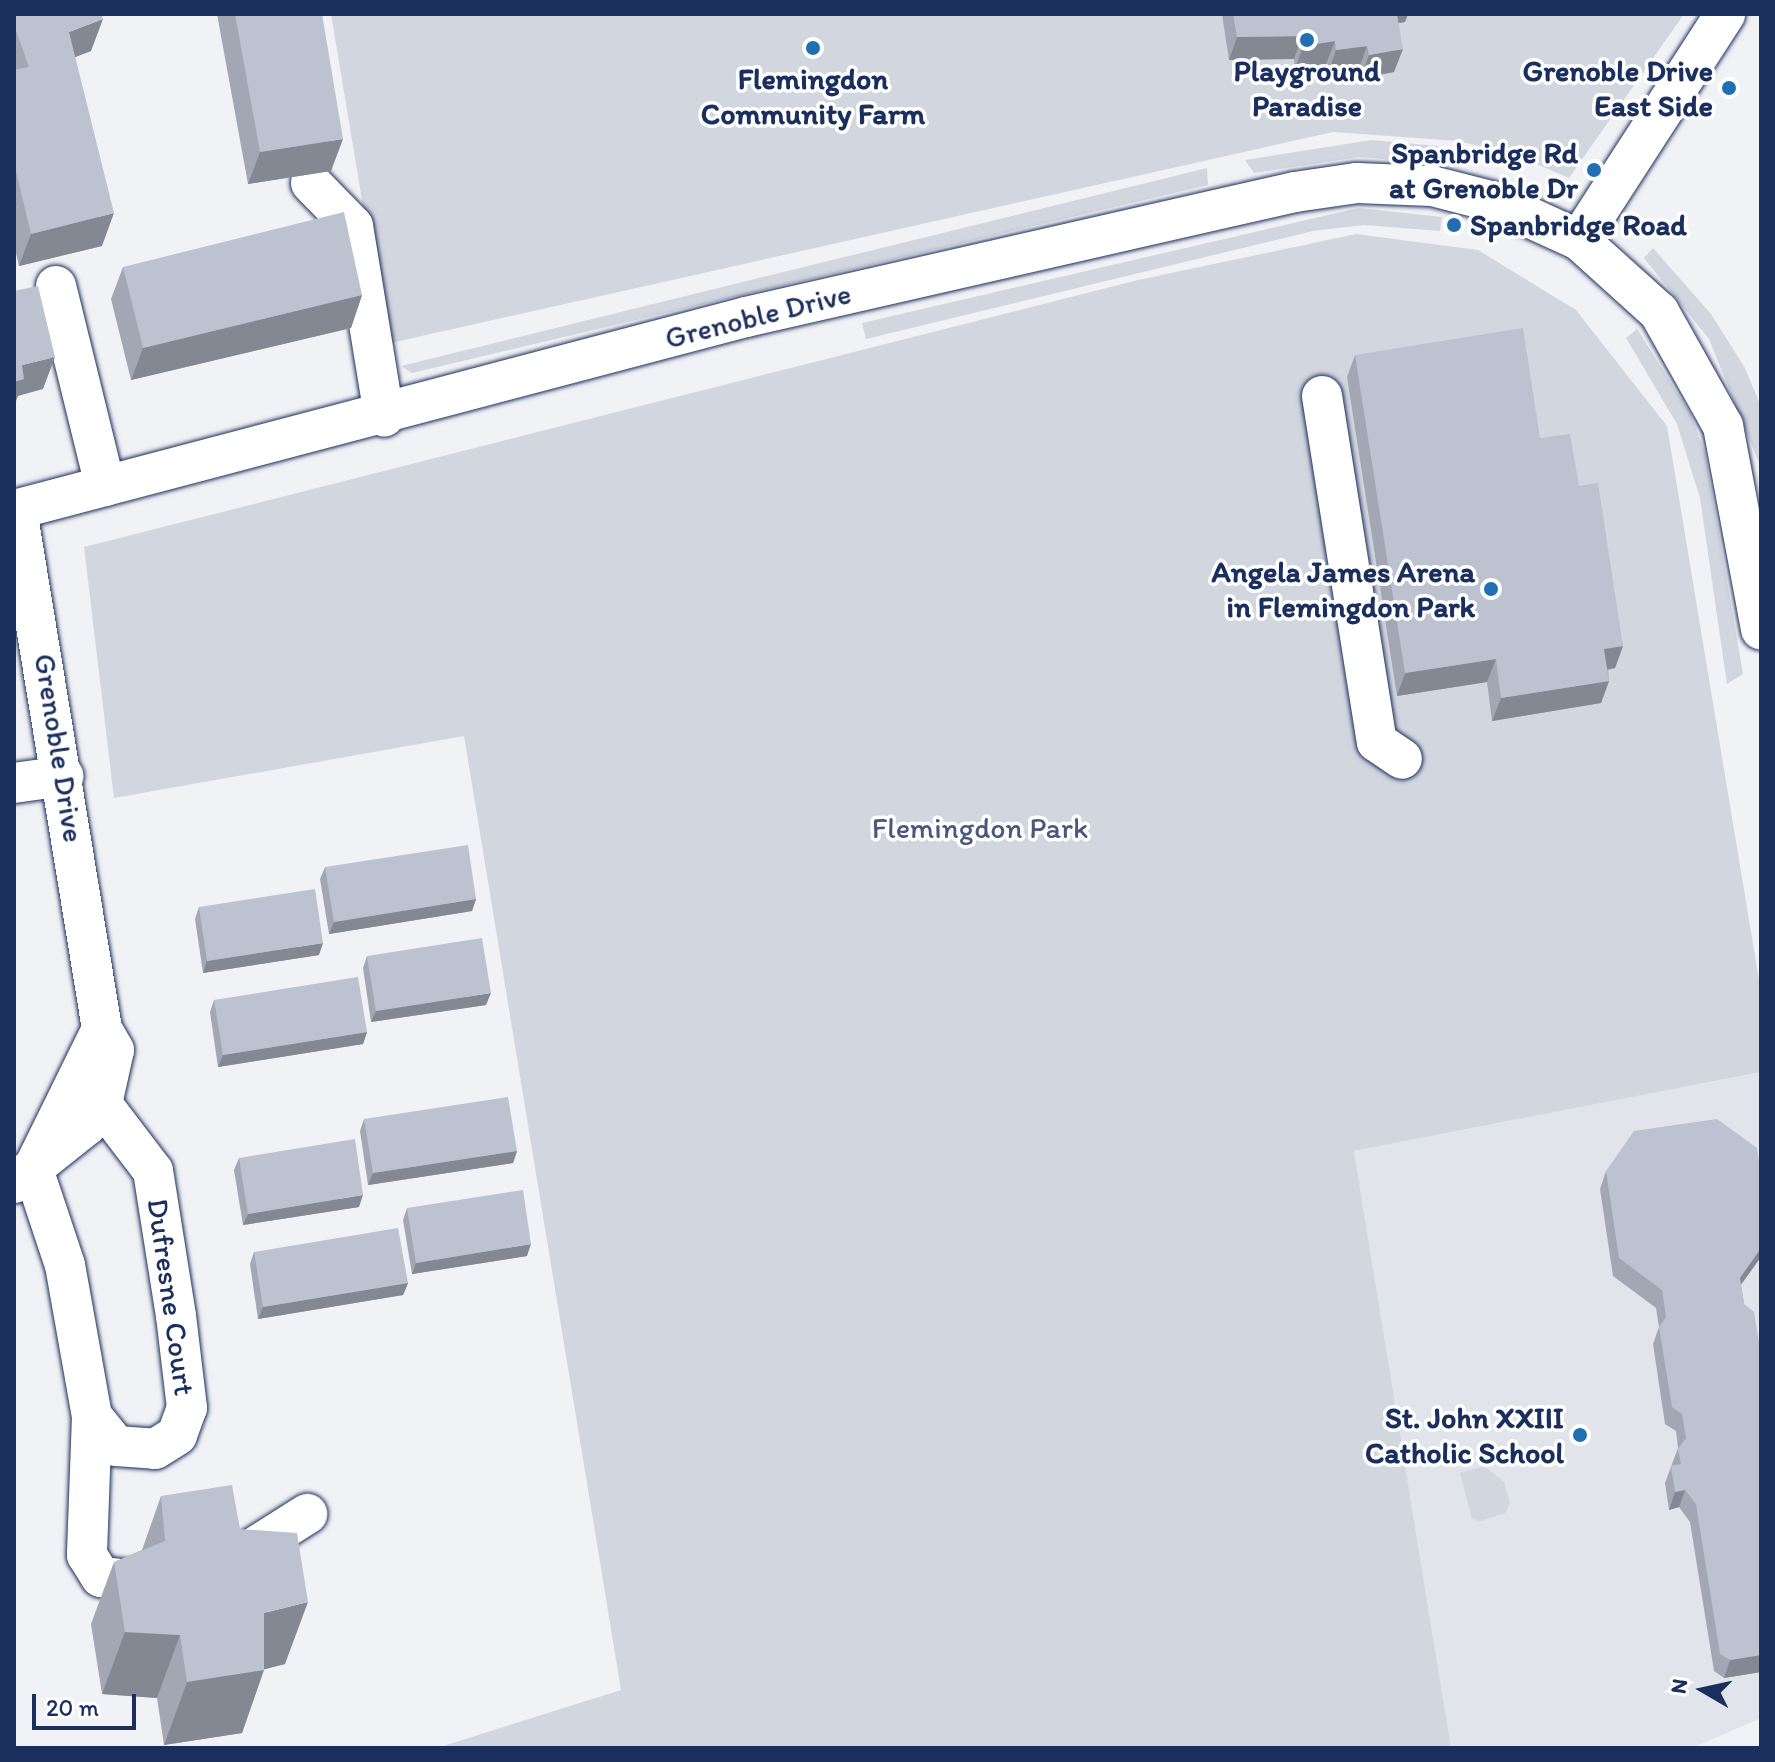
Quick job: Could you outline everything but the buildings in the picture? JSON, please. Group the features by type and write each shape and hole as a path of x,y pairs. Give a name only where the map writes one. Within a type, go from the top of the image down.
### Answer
{"street":[{"path":"1579,240 1725,14"},
{"path":"311,183 353,226 384,416"},
{"name":"Grenoble Drive","path":"23,1176 69,1145 102,1104 114,1050 102,1029 64,776 16,510 384,416 746,317 1295,192 1357,183 1432,186 1498,203 1579,240 1659,312 1702,379 1736,473 1761,629"},
{"path":"56,286 105,486"},
{"path":"1322,396 1377,742 1402,759"},
{"path":"14,783 64,776"},
{"path":"102,1029 23,1176 65,1265 92,1416 87,1555 101,1577 139,1581"},
{"name":"Dufresne Court","path":"92,1416 116,1446 143,1451 177,1435 187,1408 153,1171 102,1104"},
{"path":"214,1568 307,1514"}],"shaded area":[{"name":"St. John XXIII Catholic School","path":"1761,1072 1761,1718 1692,1748 1451,1748 1354,1151"}],"green space":[{"path":"331,14 1684,14 1569,178 1516,155 1458,141 1333,132 386,344"},
{"path":"1372,140 1448,147 1446,164 1359,157 1254,173 1245,160"},
{"path":"1207,168 1208,185 412,373 401,366"},
{"path":"1358,208 1442,217 1440,231 1364,225 1313,231 866,339 862,323"},
{"name":"Flemingdon Park","path":"1356,234 1478,250 1576,310 1667,426 1761,992 1761,1072 1354,1151 1451,1748 437,1748 621,1690 464,736 114,798 84,547 1138,280"},
{"path":"1653,248 1711,314 1745,368 1761,407 1761,468 1709,339 1644,258"},
{"path":"1637,329 1690,413 1705,453 1743,674 1727,684 1700,498 1677,424 1626,338"},
{"path":"1484,1466 1504,1482 1510,1503 1505,1513 1481,1521 1472,1519 1460,1473"}],"place":[{"name":"Playground Paradise","path":"1307,40"},
{"name":"Flemingdon Community Farm","path":"813,48"},
{"name":"Grenoble Drive East Side","path":"1729,88"},
{"name":"Spanbridge Rd at Grenoble Dr","path":"1594,170"},
{"name":"Spanbridge Road","path":"1454,225"},
{"name":"Angela James Arena in Flemingdon Park","path":"1491,589"},
{"name":"St. John XXIII Catholic School","path":"1580,1435"}]}
